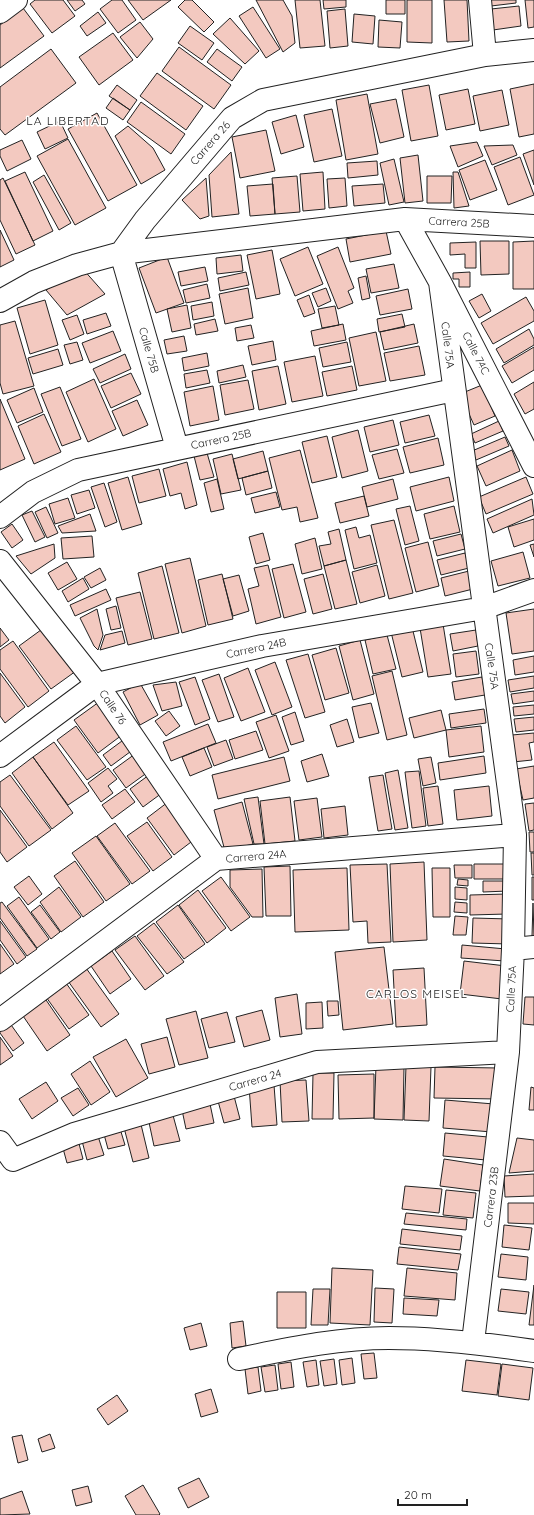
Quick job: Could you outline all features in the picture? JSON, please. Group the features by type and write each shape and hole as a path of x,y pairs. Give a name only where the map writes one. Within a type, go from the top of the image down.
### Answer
{"street":[{"path":"0,12 16,0"},
{"path":"480,0 485,55"},
{"name":"Carrera 26","path":"121,253 145,220 232,118 263,100 485,55 534,50"},
{"name":"Carrera 25B","path":"121,253 405,219 534,226"},
{"name":"Calle 74C","path":"405,219 440,282 534,466"},
{"path":"0,301 34,282 77,265 121,253"},
{"name":"Calle 75B","path":"121,253 178,448"},
{"name":"Calle 75A","path":"440,282 515,835 524,948 508,1052"},
{"name":"Carrera 25B","path":"0,517 33,492 78,470 454,390"},
{"name":"Calle 76","path":"0,561 97,684 216,859"},
{"name":"Carrera 24B","path":"0,756 97,684 262,646 484,608 534,590"},
{"name":"Carrera 24A","path":"0,1020 216,859 515,835"},
{"name":"Carrera 24","path":"0,1142 12,1160 74,1134 317,1062 508,1052"},
{"name":"Carrera 23B","path":"473,1342 508,1052"},
{"path":"239,1359 302,1346 340,1341 388,1338 473,1342 534,1351"}],"building":[{"path":"35,0 63,0 75,16 52,33 30,4"},
{"path":"67,0 82,0 85,4 75,11"},
{"path":"112,0 122,0 136,20 118,33 100,9"},
{"path":"128,0 171,0 143,20"},
{"path":"185,0 192,0 214,22 204,32 178,7"},
{"path":"256,0 283,0 292,16 295,43 283,52"},
{"path":"295,0 320,0 325,46 300,48"},
{"path":"323,0 346,0 346,7 324,9"},
{"path":"386,0 405,0 405,14 386,14"},
{"path":"407,0 432,0 432,43 407,42"},
{"path":"444,0 467,0 469,41 447,42"},
{"path":"491,0 516,0 516,3 491,6"},
{"path":"525,0 534,0 534,27 528,28"},
{"path":"519,6 521,26 493,30 491,9"},
{"path":"253,7 280,49 266,58 239,16"},
{"path":"23,8 44,36 0,68 0,25"},
{"path":"345,9 348,46 330,48 327,11"},
{"path":"98,12 106,23 87,36 80,26"},
{"path":"354,14 375,16 373,44 352,42"},
{"path":"230,18 259,51 245,64 213,34"},
{"path":"379,20 402,22 400,48 378,47"},
{"path":"140,22 153,39 137,58 120,37"},
{"path":"190,26 214,43 202,60 178,43"},
{"path":"113,33 133,60 99,85 79,57"},
{"path":"179,47 231,85 214,109 162,71"},
{"path":"51,49 76,83 5,135 0,129 0,87"},
{"path":"217,49 242,67 232,81 207,62"},
{"path":"157,73 203,106 186,130 140,96"},
{"path":"534,84 534,134 519,137 510,89"},
{"path":"117,85 137,100 130,110 109,96"},
{"path":"429,85 438,136 411,141 402,90"},
{"path":"468,89 475,124 446,130 439,95"},
{"path":"502,90 509,125 480,131 473,96"},
{"path":"367,94 378,154 346,160 336,100"},
{"path":"113,98 130,110 123,120 106,108"},
{"path":"396,99 404,137 380,143 370,104"},
{"path":"141,102 185,134 171,154 127,122"},
{"path":"332,109 342,156 314,162 304,115"},
{"path":"97,113 137,185 108,201 68,129"},
{"path":"296,115 304,147 281,154 272,122"},
{"path":"60,121 68,138 45,149 37,132"},
{"path":"128,126 153,148 165,170 141,184 115,136"},
{"path":"266,130 275,171 240,178 232,137"},
{"path":"68,139 106,208 75,225 37,156"},
{"path":"22,140 31,159 7,171 0,156 0,150"},
{"path":"477,142 483,156 458,167 450,146"},
{"path":"513,145 517,155 492,165 484,146"},
{"path":"534,150 534,185 523,154"},
{"path":"231,152 239,214 212,217 209,175"},
{"path":"418,155 423,201 405,203 400,158"},
{"path":"520,157 534,195 508,205 494,167"},
{"path":"394,159 404,202 389,205 380,163"},
{"path":"485,160 497,190 470,200 459,170"},
{"path":"377,161 378,175 348,178 347,163"},
{"path":"25,172 53,231 33,241 5,181"},
{"path":"323,172 325,209 303,211 300,174"},
{"path":"453,172 458,172 469,206 454,208"},
{"path":"44,175 71,223 59,230 33,182"},
{"path":"297,176 300,212 275,214 272,178"},
{"path":"427,176 452,176 451,203 427,203"},
{"path":"3,178 35,245 16,254 0,220 0,180"},
{"path":"206,178 209,216 200,219 182,200"},
{"path":"345,178 347,206 329,208 327,179"},
{"path":"273,184 275,214 250,216 247,186"},
{"path":"383,184 385,203 354,206 352,186"},
{"path":"0,230 14,260 0,267"},
{"path":"386,231 391,254 350,262 346,239"},
{"path":"480,241 509,241 509,274 481,275"},
{"path":"534,241 534,289 513,289 513,242"},
{"path":"476,242 476,268 465,268 465,254 450,255 450,243"},
{"path":"308,247 323,284 295,296 280,259"},
{"path":"338,247 354,288 348,291 353,303 338,309 317,256"},
{"path":"272,250 280,294 256,299 247,255"},
{"path":"241,255 243,271 217,274 216,258"},
{"path":"167,257 184,303 156,313 139,268"},
{"path":"394,264 399,288 371,293 366,269"},
{"path":"205,267 208,281 181,286 178,272"},
{"path":"82,268 105,294 67,315 46,290"},
{"path":"246,272 249,285 220,291 218,278"},
{"path":"470,272 470,287 459,287 459,279 453,279 453,273"},
{"path":"366,276 370,298 362,300 358,278"},
{"path":"207,284 210,298 186,303 183,290"},
{"path":"248,288 253,318 225,324 219,294"},
{"path":"326,288 331,301 318,307 312,293"},
{"path":"408,289 412,309 380,315 376,296"},
{"path":"482,294 491,311 479,318 469,301"},
{"path":"309,295 315,313 304,317 297,300"},
{"path":"526,297 534,311 534,321 493,344 481,323"},
{"path":"45,300 58,345 30,354 17,308"},
{"path":"212,302 214,316 193,320 191,306"},
{"path":"187,305 191,328 172,332 167,309"},
{"path":"335,306 339,325 322,328 318,309"},
{"path":"106,313 111,326 87,334 83,320"},
{"path":"402,314 405,327 379,332 377,319"},
{"path":"77,315 84,334 70,340 62,320"},
{"path":"215,319 218,331 196,335 194,324"},
{"path":"15,321 34,386 3,394 0,383 0,325"},
{"path":"343,324 346,340 314,346 311,331"},
{"path":"414,324 418,343 384,350 380,332"},
{"path":"251,325 254,338 237,341 235,328"},
{"path":"529,329 534,339 534,345 504,363 496,349"},
{"path":"113,331 121,351 90,363 82,343"},
{"path":"376,332 386,381 359,386 349,338"},
{"path":"184,336 187,351 167,354 164,340"},
{"path":"273,341 276,360 252,365 248,346"},
{"path":"77,342 83,360 70,364 64,345"},
{"path":"347,342 351,362 323,367 319,348"},
{"path":"419,346 425,375 390,381 384,353"},
{"path":"534,347 534,370 512,383 502,366"},
{"path":"58,349 63,365 33,374 28,358"},
{"path":"207,353 209,366 184,371 182,358"},
{"path":"125,354 131,369 100,383 93,369"},
{"path":"315,356 323,396 292,402 284,362"},
{"path":"243,365 246,377 219,383 217,371"},
{"path":"278,366 286,404 259,410 252,371"},
{"path":"352,366 357,390 327,396 322,372"},
{"path":"207,370 210,383 186,388 184,374"},
{"path":"131,373 141,394 111,408 101,386"},
{"path":"94,379 116,429 88,442 66,392"},
{"path":"248,380 254,409 225,415 220,385"},
{"path":"534,382 534,409 525,414 514,394"},
{"path":"482,385 495,416 474,425 460,394"},
{"path":"213,386 219,420 190,426 184,392"},
{"path":"60,387 81,439 62,446 41,394"},
{"path":"34,388 43,412 17,423 7,400"},
{"path":"0,399 25,459 0,470"},
{"path":"137,400 148,425 123,436 112,411"},
{"path":"44,414 61,452 34,464 18,426"},
{"path":"429,415 435,436 405,443 400,422"},
{"path":"393,420 399,445 370,452 364,427"},
{"path":"499,421 503,431 475,443 471,434"},
{"path":"358,430 368,471 342,478 332,437"},
{"path":"327,436 337,477 312,483 302,442"},
{"path":"505,437 509,446 476,460 472,451"},
{"path":"438,438 444,465 410,473 403,447"},
{"path":"397,449 404,473 379,479 372,455"},
{"path":"300,450 318,518 300,522 297,507 282,510 269,458"},
{"path":"512,450 520,471 486,486 477,466"},
{"path":"263,451 268,471 238,479 233,459"},
{"path":"207,453 214,477 200,480 194,456"},
{"path":"232,454 241,490 221,494 213,459"},
{"path":"187,462 197,505 185,509 181,493 170,496 163,469"},
{"path":"159,469 166,496 139,503 132,476"},
{"path":"268,471 272,488 246,495 242,478"},
{"path":"128,477 142,524 122,530 108,483"},
{"path":"449,477 454,501 416,511 410,487"},
{"path":"526,477 533,494 486,514 479,497"},
{"path":"217,479 224,509 211,512 204,483"},
{"path":"393,479 398,499 367,507 362,487"},
{"path":"104,483 117,522 105,527 91,487"},
{"path":"89,490 95,508 77,514 71,495"},
{"path":"276,492 280,507 255,513 251,498"},
{"path":"364,496 369,516 340,523 335,503"},
{"path":"68,498 75,518 55,524 49,504"},
{"path":"532,499 534,515 493,533 487,519"},
{"path":"410,506 419,541 405,545 396,509"},
{"path":"454,506 460,532 430,539 424,514"},
{"path":"46,507 58,533 47,538 35,512"},
{"path":"32,511 45,537 35,542 22,515"},
{"path":"90,514 96,531 62,533 58,526"},
{"path":"534,519 534,540 514,547 508,527"},
{"path":"394,520 413,593 389,599 371,525"},
{"path":"12,524 23,540 12,548 1,532"},
{"path":"356,527 359,538 370,535 377,563 354,569 345,530"},
{"path":"339,529 346,560 324,566 319,546 331,544 328,532"},
{"path":"263,533 270,560 256,564 249,537"},
{"path":"461,534 465,549 437,556 433,541"},
{"path":"92,536 94,557 63,559 61,538"},
{"path":"315,538 322,569 302,574 295,544"},
{"path":"428,542 439,586 416,592 405,548"},
{"path":"54,544 55,558 31,574 16,556"},
{"path":"534,544 534,557 530,545"},
{"path":"523,552 530,578 498,586 491,561"},
{"path":"465,553 469,568 441,575 437,560"},
{"path":"190,558 206,626 182,633 165,564"},
{"path":"346,560 357,604 335,609 324,566"},
{"path":"67,562 77,579 58,590 48,573"},
{"path":"293,564 306,612 284,618 272,569"},
{"path":"268,565 281,617 256,624 248,589 259,586 254,568"},
{"path":"377,565 385,596 360,603 352,572"},
{"path":"162,566 179,633 154,639 138,573"},
{"path":"100,568 106,580 91,588 84,577"},
{"path":"469,571 473,589 445,596 441,578"},
{"path":"222,574 233,619 208,625 198,580"},
{"path":"323,574 332,609 313,614 304,579"},
{"path":"239,575 249,611 233,616 223,579"},
{"path":"83,578 89,589 68,602 62,591"},
{"path":"106,589 111,600 75,616 70,605"},
{"path":"140,592 152,639 128,645 116,598"},
{"path":"116,606 121,628 111,630 106,609"},
{"path":"97,609 103,635 98,650 94,646 80,618"},
{"path":"534,609 534,651 512,654 506,613"},
{"path":"443,624 451,674 428,677 420,628"},
{"path":"45,627 76,671 51,689 19,646"},
{"path":"412,627 423,672 402,677 391,632"},
{"path":"0,628 9,640 0,647"},
{"path":"476,630 478,646 453,651 450,634"},
{"path":"122,631 125,643 100,650 105,635"},
{"path":"387,635 396,669 373,674 365,640"},
{"path":"360,640 374,694 353,700 339,646"},
{"path":"13,641 49,691 28,707 0,669 0,650"},
{"path":"336,648 349,693 325,700 312,655"},
{"path":"476,651 479,674 456,677 453,654"},
{"path":"308,654 325,712 305,718 286,660"},
{"path":"534,656 534,672 515,675 513,660"},
{"path":"275,662 292,707 272,715 255,670"},
{"path":"248,668 265,712 241,721 224,678"},
{"path":"392,671 407,735 387,740 372,676"},
{"path":"0,673 25,707 5,723 0,716"},
{"path":"219,674 234,717 218,722 202,680"},
{"path":"534,676 534,688 510,692 508,680"},
{"path":"195,677 210,719 195,725 179,682"},
{"path":"482,677 485,695 455,700 452,682"},
{"path":"176,682 182,706 162,711 153,685"},
{"path":"140,683 158,715 140,725 123,692"},
{"path":"534,691 534,701 513,704 511,694"},
{"path":"99,702 122,735 98,753 74,720"},
{"path":"371,703 379,733 359,738 352,707"},
{"path":"534,705 534,714 514,716 513,707"},
{"path":"484,709 486,723 451,728 449,714"},
{"path":"441,710 446,730 414,738 409,718"},
{"path":"169,711 180,726 166,736 155,721"},
{"path":"295,712 304,741 291,745 282,717"},
{"path":"276,715 289,751 269,758 256,722"},
{"path":"534,717 534,730 516,732 514,719"},
{"path":"347,719 354,742 337,747 330,725"},
{"path":"208,724 216,743 171,761 163,742"},
{"path":"76,726 106,767 87,780 57,740"},
{"path":"481,726 484,752 449,757 446,730"},
{"path":"256,731 263,750 235,759 229,740"},
{"path":"534,733 534,742 529,743 532,760 513,762 512,735"},
{"path":"126,738 134,749 111,766 103,755"},
{"path":"226,740 233,759 214,766 207,747"},
{"path":"54,742 89,791 68,805 33,757"},
{"path":"204,748 212,767 190,776 182,757"},
{"path":"135,754 148,772 126,788 113,770"},
{"path":"322,754 329,776 307,782 301,761"},
{"path":"484,756 486,773 440,780 438,763"},
{"path":"33,757 73,813 52,829 12,773"},
{"path":"284,757 290,781 218,799 212,775"},
{"path":"431,757 436,783 423,786 418,759"},
{"path":"534,766 534,798 523,800 516,769"},
{"path":"108,768 117,779 108,786 113,793 101,802 88,783"},
{"path":"398,770 408,828 395,830 385,773"},
{"path":"419,771 426,826 412,828 405,772"},
{"path":"10,775 51,830 29,846 0,806 0,782"},
{"path":"149,775 162,793 143,807 130,789"},
{"path":"383,775 392,829 378,831 369,777"},
{"path":"438,786 443,824 428,826 423,788"},
{"path":"489,786 492,816 457,820 454,790"},
{"path":"125,789 135,802 112,819 102,805"},
{"path":"258,797 264,844 254,844 244,799"},
{"path":"290,797 295,841 265,844 260,801"},
{"path":"317,798 322,837 299,840 294,801"},
{"path":"168,802 195,839 174,855 147,818"},
{"path":"242,802 253,844 225,851 214,810"},
{"path":"534,803 534,830 529,831 525,804"},
{"path":"345,806 348,835 324,838 321,809"},
{"path":"0,810 27,847 7,862 0,852"},
{"path":"147,822 172,857 153,871 127,836"},
{"path":"115,823 150,871 132,884 97,836"},
{"path":"529,832 534,832 534,852 530,852"},
{"path":"96,836 130,884 106,901 72,853"},
{"path":"531,853 534,853 534,875 532,875"},
{"path":"75,861 104,902 83,917 54,876"},
{"path":"424,862 427,940 393,942 390,864"},
{"path":"387,864 391,942 368,943 367,921 353,922 350,865"},
{"path":"474,864 507,864 507,879 474,879"},
{"path":"454,865 472,865 472,878 455,878"},
{"path":"290,866 291,916 266,916 264,867"},
{"path":"347,868 349,930 295,932 293,870"},
{"path":"432,868 450,868 450,917 433,917"},
{"path":"262,869 263,917 252,917 230,887 230,870"},
{"path":"29,876 42,894 28,905 14,887"},
{"path":"221,877 250,917 231,931 202,891"},
{"path":"532,877 534,877 534,900 532,900"},
{"path":"458,879 468,880 468,886 457,885"},
{"path":"483,881 507,881 508,891 483,892"},
{"path":"59,887 81,917 61,932 40,902"},
{"path":"455,887 467,888 467,900 455,899"},
{"path":"198,890 226,928 207,943 179,905"},
{"path":"507,894 507,914 470,915 470,895"},
{"path":"19,897 49,939 37,948 7,906"},
{"path":"2,902 37,949 27,956 0,918 0,903"},
{"path":"455,902 467,903 467,913 454,912"},
{"path":"533,903 534,936 532,936"},
{"path":"40,905 60,932 51,939 31,912"},
{"path":"178,905 205,944 184,959 156,922"},
{"path":"455,916 468,917 466,935 453,935"},
{"path":"473,918 510,919 509,944 472,943"},
{"path":"0,921 26,957 17,964 0,940"},
{"path":"154,923 184,962 167,974 137,936"},
{"path":"135,936 164,976 145,990 115,950"},
{"path":"0,944 14,964 0,974"},
{"path":"462,945 506,949 505,961 461,958"},
{"path":"384,947 393,1024 343,1030 335,952"},
{"path":"112,951 131,979 110,994 91,966"},
{"path":"464,961 506,966 502,999 460,994"},
{"path":"86,968 119,1014 101,1027 68,981"},
{"path":"424,968 427,1025 396,1027 393,970"},
{"path":"66,983 89,1015 69,1029 46,997"},
{"path":"297,994 302,1034 280,1037 275,998"},
{"path":"44,997 70,1035 47,1051 21,1013"},
{"path":"525,997 534,997 534,1025 523,1024"},
{"path":"327,1001 338,1001 339,1015 328,1016"},
{"path":"322,1002 323,1028 306,1029 306,1003"},
{"path":"262,1010 270,1040 244,1047 236,1017"},
{"path":"196,1011 208,1058 179,1065 166,1019"},
{"path":"227,1012 235,1042 209,1048 201,1019"},
{"path":"9,1022 24,1043 13,1051 0,1033 0,1028"},
{"path":"0,1037 13,1056 0,1065"},
{"path":"167,1037 175,1067 149,1074 141,1044"},
{"path":"126,1039 148,1078 116,1097 93,1057"},
{"path":"90,1061 110,1092 91,1105 71,1074"},
{"path":"376,1066 404,1067 403,1120 374,1119"},
{"path":"406,1066 431,1067 429,1121 404,1120"},
{"path":"435,1067 499,1068 498,1099 434,1098"},
{"path":"313,1073 334,1073 333,1119 312,1119"},
{"path":"374,1074 374,1118 339,1119 338,1075"},
{"path":"306,1080 309,1121 282,1122 280,1081"},
{"path":"46,1082 58,1101 32,1119 19,1099"},
{"path":"274,1085 277,1125 252,1127 249,1086"},
{"path":"531,1087 534,1088 534,1110 529,1110"},
{"path":"78,1088 89,1105 73,1116 61,1098"},
{"path":"234,1096 240,1119 224,1123 218,1101"},
{"path":"445,1100 494,1104 492,1132 443,1128"},
{"path":"210,1104 214,1123 186,1129 182,1110"},
{"path":"171,1108 180,1141 154,1146 147,1113"},
{"path":"139,1116 149,1158 133,1162 122,1120"},
{"path":"118,1122 125,1145 108,1149 102,1127"},
{"path":"97,1133 104,1155 87,1160 81,1137"},
{"path":"445,1133 488,1137 486,1160 443,1156"},
{"path":"77,1136 83,1159 67,1163 61,1141"},
{"path":"517,1138 534,1140 534,1171 509,1173"},
{"path":"444,1159 483,1165 480,1191 440,1186"},
{"path":"534,1174 534,1196 505,1197 504,1176"},
{"path":"405,1186 442,1189 439,1213 402,1209"},
{"path":"446,1190 476,1193 473,1218 443,1215"},
{"path":"508,1203 534,1203 534,1224 508,1223"},
{"path":"406,1213 467,1219 466,1230 404,1224"},
{"path":"504,1225 532,1228 529,1250 502,1247"},
{"path":"402,1229 462,1236 460,1250 400,1244"},
{"path":"399,1247 461,1254 458,1270 397,1264"},
{"path":"501,1254 528,1257 526,1280 498,1277"},
{"path":"332,1268 373,1270 370,1325 330,1323"},
{"path":"407,1268 457,1273 455,1300 404,1296"},
{"path":"534,1285 534,1325 529,1325"},
{"path":"375,1288 394,1289 392,1323 374,1322"},
{"path":"313,1289 330,1289 328,1325 311,1325"},
{"path":"501,1289 529,1292 526,1314 498,1311"},
{"path":"277,1292 306,1292 306,1328 277,1328"},
{"path":"404,1298 439,1300 437,1316 403,1314"},
{"path":"243,1321 246,1346 232,1348 230,1323"},
{"path":"201,1323 207,1346 190,1350 184,1328"},
{"path":"374,1353 377,1378 364,1379 361,1354"},
{"path":"352,1358 355,1383 342,1385 339,1360"},
{"path":"334,1359 337,1384 324,1386 320,1361"},
{"path":"316,1360 319,1385 307,1387 303,1362"},
{"path":"466,1360 501,1364 497,1395 462,1391"},
{"path":"291,1362 294,1387 281,1389 278,1364"},
{"path":"502,1364 533,1368 529,1400 498,1396"},
{"path":"275,1365 278,1390 265,1392 261,1367"},
{"path":"258,1367 261,1391 248,1394 245,1369"},
{"path":"211,1389 218,1412 201,1417 195,1394"},
{"path":"117,1395 128,1411 108,1425 97,1409"},
{"path":"50,1434 55,1448 42,1452 38,1439"},
{"path":"22,1435 28,1460 18,1463 12,1437"},
{"path":"199,1478 209,1497 188,1508 178,1488"},
{"path":"143,1485 160,1514 159,1515 136,1515 125,1496"},
{"path":"88,1486 92,1502 76,1506 72,1490"},
{"path":"22,1491 30,1514 0,1515 0,1499"}],"district":[{"name":"LA LIBERTAD","path":"68,120"},
{"name":"CARLOS MEISEL","path":"417,993"}]}
